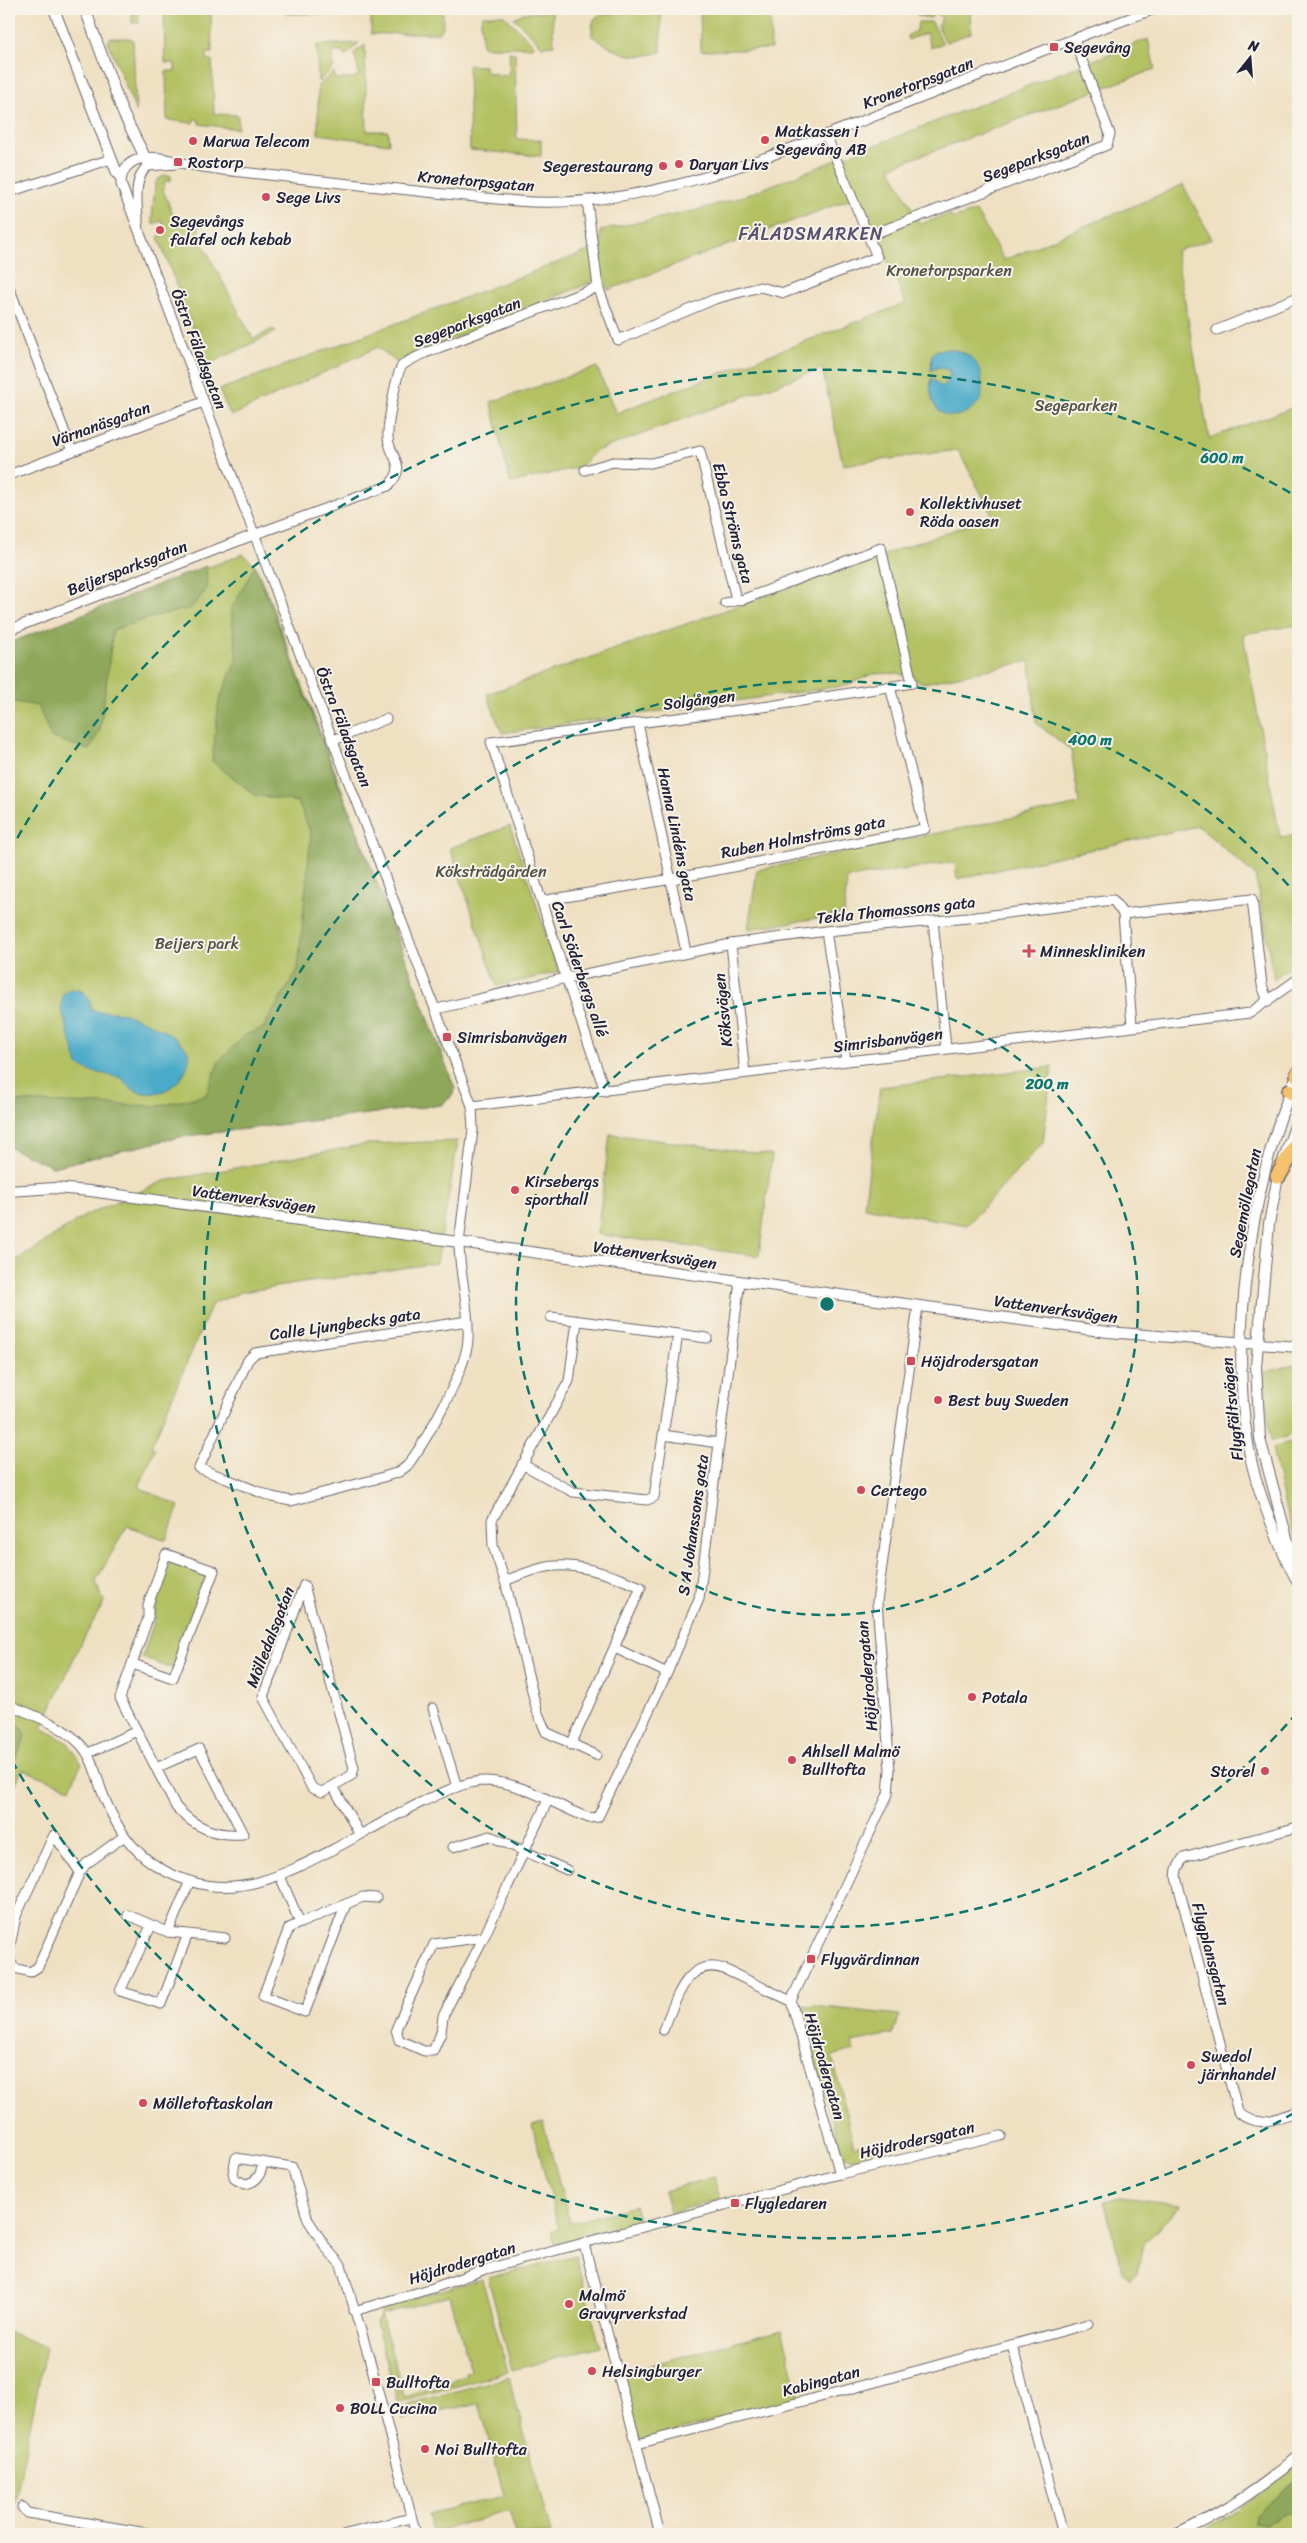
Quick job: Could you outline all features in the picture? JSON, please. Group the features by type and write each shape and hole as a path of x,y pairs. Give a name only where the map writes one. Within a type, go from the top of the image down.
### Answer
{"highway":[{"path":"1278,1176 1298,1143"}],"street":[{"name":"Östra Fäladsgatan","path":"54,9 111,159 121,178 138,230 203,402 256,534 400,918 438,1010 472,1106 474,1130 459,1243"},
{"path":"85,9 123,113 146,162 138,181 121,178 125,166 131,162 146,162"},
{"name":"Kronetorpsgatan","path":"146,162 161,157 184,164 343,183 521,201 587,200 661,188 744,166 1155,9"},
{"name":"Segeparksgatan","path":"868,236 1107,145 1110,134 1074,39"},
{"path":"587,200 598,287 618,340 715,299 760,287 784,294 878,257 826,135"},
{"path":"9,192 111,159"},
{"name":"Östra Fäladsgatan","path":"138,181 138,230"},
{"path":"9,287 72,450"},
{"name":"Segeparksgatan","path":"256,534 388,486 396,478 399,468 388,438 392,404 400,368 404,364 425,353 598,287"},
{"path":"1217,330 1298,297"},
{"name":"Värnanäsgatan","path":"9,475 203,402"},
{"name":"Ebba Ströms gata","path":"585,470 613,462 651,463 700,450 736,599"},
{"name":"Beijersparksgatan","path":"9,630 256,534"},
{"name":"Solgången","path":"490,742 770,706 912,682 881,548 744,599 736,599"},
{"path":"725,603 736,599"},
{"name":"Ruben Holmströms gata","path":"541,901 672,878 925,829 890,686"},
{"path":"334,740 386,719"},
{"name":"Hanna Lindéns gata","path":"638,723 686,952"},
{"name":"Carl Söderbergs allé","path":"490,742 566,978 605,1091"},
{"path":"1132,1025 1123,914 1252,899 1262,985 1268,1002"},
{"name":"Tekla Thomassons gata","path":"438,1010 566,978 731,944 826,931 933,921 1113,900 1123,914"},
{"path":"933,921 946,1048"},
{"path":"826,931 846,1060"},
{"name":"Köksvägen","path":"731,944 745,1073"},
{"name":"Simrisbanvägen","path":"472,1106 1132,1025 1250,1013 1298,979"},
{"name":"Segemöllegatan","path":"1241,1343 1250,1246 1257,1205 1272,1143 1294,1093 1298,1074"},
{"name":"Segemöllegatan","path":"1258,1345 1262,1284 1278,1176 1298,1117"},
{"name":"Vattenverksvägen","path":"9,1191 55,1188 90,1192 1108,1332 1298,1347"},
{"name":"Calle Ljungbecks gata","path":"459,1243 459,1262 468,1322 467,1347 458,1378 410,1462 403,1470 291,1502 272,1497 199,1468 248,1360 255,1353 468,1322"},
{"name":"S A Johanssons gata","path":"548,1800 589,1818 601,1814 668,1673 699,1599 740,1282"},
{"name":"Höjdrodergatan","path":"354,2311 433,2288 483,2270 840,2174 791,2001 888,1794 890,1770 877,1602 918,1306"},
{"path":"551,1317 706,1338"},
{"path":"577,1321 569,1381 492,1520 493,1546 505,1580 536,1711 546,1732 596,1755"},
{"path":"522,1464 573,1492 646,1500 654,1497 678,1334"},
{"name":"Flygfältsvägen","path":"1241,1343 1243,1400 1248,1444 1254,1472 1287,1564 1298,1581"},
{"name":"Flygfältsvägen","path":"1258,1345 1256,1366 1260,1439 1298,1581"},
{"path":"663,1435 719,1443"},
{"path":"133,1664 173,1678 214,1571 166,1554 148,1605 148,1618 120,1698 136,1731 176,1806 189,1820 214,1833 243,1834 199,1749 156,1768"},
{"path":"505,1580 543,1567 570,1567 603,1573 641,1587 571,1744"},
{"name":"Mölledalsgatan","path":"304,1585 354,1768 352,1775 333,1786 322,1792 312,1788 264,1697 304,1585"},
{"path":"615,1648 668,1673"},
{"path":"9,1704 55,1726 72,1737 88,1753 113,1820 123,1837 153,1865 190,1881 232,1886 263,1882 280,1876 457,1787 479,1781 496,1782 548,1800 484,1937 443,2016 441,2033 433,2051 424,2051 399,2040 396,2029 434,1944 484,1937"},
{"path":"433,1708 457,1787"},
{"path":"88,1753 136,1731"},
{"path":"333,1786 360,1835"},
{"name":"Flygplansgatan","path":"1298,1827 1184,1858 1177,1869 1176,1877 1238,2112 1252,2122 1262,2122 1298,2111"},
{"path":"80,1872 54,1835 16,1916 9,1952 9,1960 14,1968 30,1972 38,1967 80,1872 86,1864 123,1837"},
{"path":"453,1847 490,1836 567,1870"},
{"path":"280,1876 300,1923"},
{"path":"168,1932 190,1881"},
{"path":"346,1904 305,2012 263,1996 289,1928 363,1896 376,1898"},
{"path":"128,1915 168,1932 225,1938"},
{"path":"151,1926 120,1991 161,2004 188,1934"},
{"path":"663,2030 687,1979 700,1967 712,1966 724,1969 791,2001"},
{"name":"Höjdrodersgatan","path":"840,2174 1001,2136"},
{"path":"263,2162 292,2166 308,2220 327,2250 341,2265 369,2357 416,2534"},
{"path":"584,2244 660,2534"},
{"name":"Kabingatan","path":"637,2444 1012,2346 1088,2324"},
{"path":"1012,2346 1063,2534"},
{"path":"1177,2534 1206,2521 1271,2480 1298,2456"},
{"path":"22,2508 27,2513 130,2533 153,2534"},
{"path":"346,2534 411,2518"}],"green space":[{"path":"132,9 138,9 139,23 132,23"},
{"path":"174,9 211,9 212,53 207,53 207,60 212,60 214,114 238,115 238,129 199,124 199,120 194,119 193,123 167,120 166,71 175,71 175,63 165,63 164,13"},
{"path":"286,9 334,9 334,14 287,14"},
{"path":"371,9 443,9 443,28 438,33 371,34"},
{"path":"548,9 552,9 554,45 542,46 514,18 523,13 545,12"},
{"path":"623,9 651,9 656,13 661,13 661,52 640,56 625,54 592,36 593,23 597,16 619,14"},
{"path":"700,9 770,9 771,49 701,51"},
{"path":"917,9 934,9 934,14 931,18 917,16"},
{"path":"937,9 970,9 971,33 946,42 937,25 942,19 937,13"},
{"path":"483,15 504,15 534,45 533,47 485,47 482,45 481,19"},
{"path":"918,22 932,22 943,43 931,48 926,33 908,40 907,36 917,30"},
{"path":"110,38 130,38 133,40 136,112 108,42"},
{"name":"Segeparken","path":"1148,39 1155,69 890,167 920,224 950,214 952,219 976,211 1004,260 1183,185 1212,239 1176,251 1209,438 1298,406 1298,625 1243,634 1280,837 1298,835 1298,960 1274,979 1255,875 1198,826 957,879 955,862 847,878 844,914 748,929 757,870 1079,804 1071,750 1036,723 1030,661 924,683 897,673 873,674 844,686 502,733 487,694 993,516 958,450 843,465 822,368 596,451 579,467 510,483 491,402 597,367 616,413 906,303 859,196 608,290 604,277 396,362 378,347 231,416 219,390 599,247 601,230 694,211 741,197"},
{"path":"359,43 345,56 341,52 334,52 331,61 334,67 318,82 317,45"},
{"path":"365,45 367,131 388,131 389,144 318,134 318,86 334,72 335,79 354,78 359,74 354,53"},
{"path":"509,52 515,53 517,139 541,140 541,156 470,150 468,65 485,66 486,72 506,76 510,70"},
{"path":"165,175 171,176 171,181 165,181 163,190 176,222 199,224 198,235 253,339 273,329 276,332 207,365 158,237 166,233 162,221 153,224 155,185 157,180"},
{"name":"Beijers park","path":"243,554 255,565 272,605 455,1089 452,1096 441,1105 179,1137 53,1167 9,1147 9,643"},
{"path":"255,565 455,1089 452,1096 441,1105 179,1137 53,1167 9,1147 9,1101 159,1106 206,1095 219,1061 245,1035 263,1028 298,969 311,834 298,802 255,795 212,761 219,701 237,658 231,610"},
{"path":"206,566 207,589 191,608 152,617 113,630 100,731 89,750 51,737 38,706 9,701 9,643"},
{"name":"Köksträdgården","path":"510,826 559,972 497,986 450,848"},
{"path":"1052,1067 1043,1143 967,1225 864,1207 880,1087"},
{"path":"610,1134 772,1155 759,1256 597,1234"},
{"path":"458,1141 437,1263 242,1292 212,1304 151,1447 155,1449 139,1487 179,1506 166,1540 127,1526 96,1581 104,1602 78,1649 42,1728 68,1743 82,1763 70,1788 22,1769 9,1800 9,1265 86,1215 164,1181 367,1144"},
{"path":"1291,1365 1298,1365 1298,1425 1286,1437 1271,1441 1263,1373"},
{"path":"1298,1434 1298,1461 1291,1464 1298,1497 1298,1547 1285,1508 1272,1448 1293,1441"},
{"path":"171,1559 210,1573 174,1669 142,1658 155,1618 156,1599"},
{"path":"9,1718 24,1730 26,1735 16,1758 14,1758 9,1746"},
{"path":"804,2005 900,2015 892,2034 852,2042 854,2050 832,2056 854,2146 869,2142 874,2157 855,2161 847,2157 840,2149 804,2022"},
{"path":"543,2122 570,2223 635,2206 640,2222 555,2244 551,2231 559,2229 532,2125"},
{"path":"714,2177 720,2199 670,2213 664,2191"},
{"path":"1120,2197 1181,2204 1143,2245 1137,2273 1130,2280 1123,2273 1104,2201"},
{"path":"575,2255 600,2346 512,2370 488,2278"},
{"path":"482,2279 508,2372 398,2402 376,2323 381,2315 404,2396 451,2383 450,2380 466,2376 465,2373 471,2371 450,2296 382,2314 380,2307"},
{"path":"782,2330 800,2399 638,2441 620,2373"},
{"path":"9,2332 46,2347 9,2532"},
{"path":"509,2377 551,2534 516,2534 509,2511 433,2532 428,2514 504,2496 479,2403 403,2420 400,2406"},
{"path":"1298,2464 1298,2534 1196,2534 1235,2512"},
{"path":"1298,2478 1298,2509 1265,2524 1254,2522 1255,2515"}],"water":[{"path":"949,349 959,351 973,360 981,373 982,381 981,400 971,409 953,416 938,410 933,402 931,392 931,378 942,387 948,381 950,371 938,367 931,371 932,354 938,350"},
{"path":"70,989 86,994 90,1001 91,1010 128,1015 170,1034 185,1047 189,1054 187,1066 182,1076 164,1091 148,1093 132,1089 122,1078 89,1071 78,1065 61,1008 63,994"}],"place":[{"name":"Segevång","path":"1054,47"},
{"name":"Matkassen i Segevång AB","path":"765,140"},
{"name":"Marwa Telecom","path":"193,141"},
{"name":"Rostorp","path":"178,162"},
{"name":"Daryan Livs","path":"679,164"},
{"name":"Segerestaurang","path":"663,166"},
{"name":"Sege Livs","path":"266,197"},
{"name":"Segevångs falafel och kebab","path":"160,230"},
{"name":"Kollektivhuset Röda oasen","path":"910,512"},
{"name":"Minneskliniken","path":"1029,951"},
{"name":"Simrisbanvägen","path":"447,1037"},
{"name":"Kirsebergs sporthall","path":"515,1190"},
{"name":"Höjdrodersgatan","path":"911,1361"},
{"name":"Best buy Sweden","path":"938,1400"},
{"name":"Certego","path":"861,1490"},
{"name":"Potala","path":"972,1697"},
{"name":"Ahlsell Malmö Bulltofta","path":"792,1760"},
{"name":"Storel","path":"1265,1771"},
{"name":"Flygvärdinnan","path":"811,1959"},
{"name":"Swedol järnhandel","path":"1191,2065"},
{"name":"Mölletoftaskolan","path":"143,2103"},
{"name":"Flygledaren","path":"735,2203"},
{"name":"Malmö Gravyrverkstad","path":"569,2304"},
{"name":"Helsingburger","path":"592,2371"},
{"name":"Bulltofta","path":"376,2382"},
{"name":"BOLL Cucina","path":"340,2408"},
{"name":"Noi Bulltofta","path":"425,2449"}],"district":[{"name":"FÄLADSMARKEN","path":"811,234"}],"park label":[{"name":"Kronetorpsparken","path":"949,270"}]}
